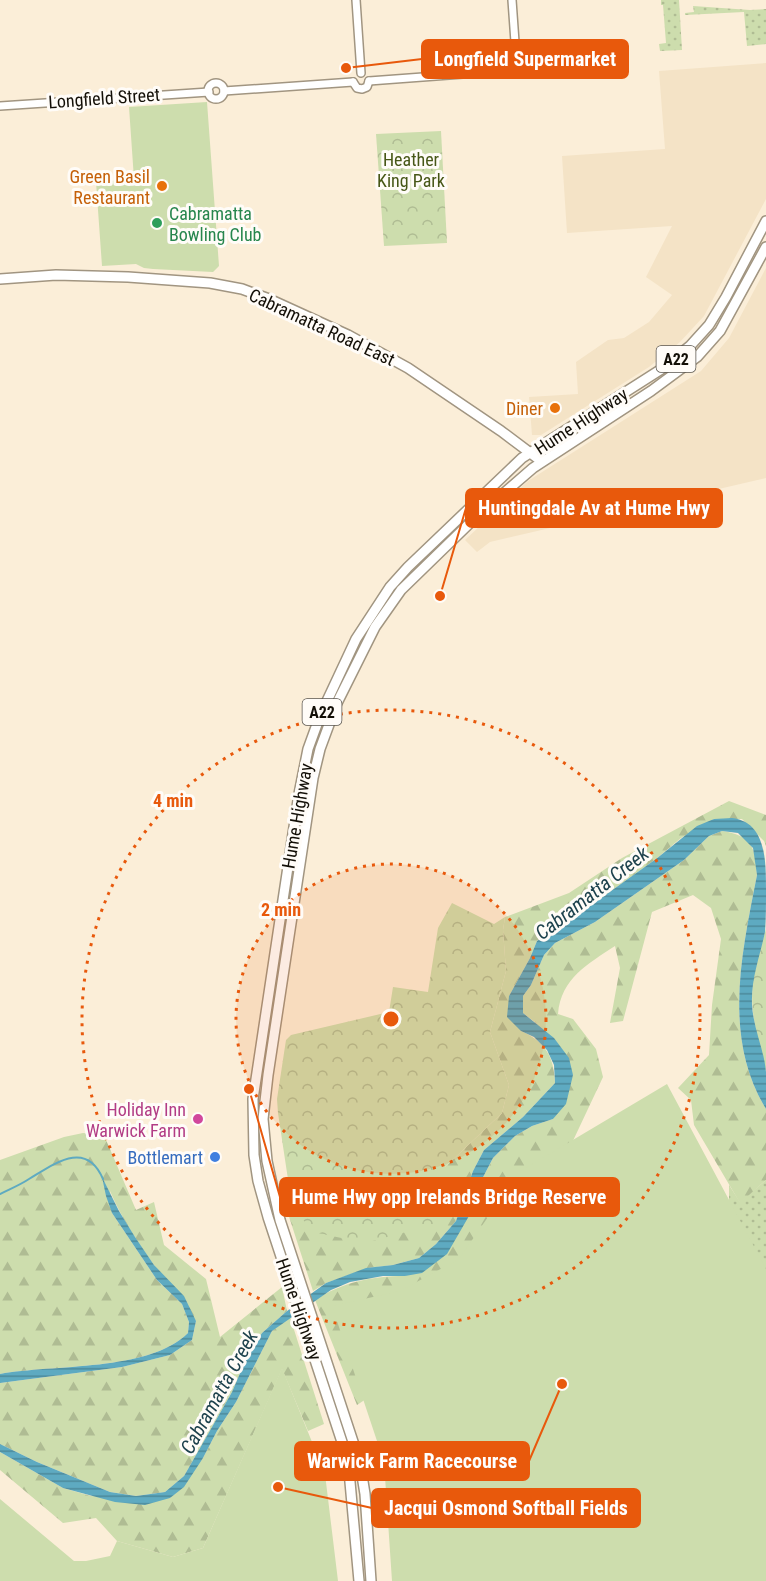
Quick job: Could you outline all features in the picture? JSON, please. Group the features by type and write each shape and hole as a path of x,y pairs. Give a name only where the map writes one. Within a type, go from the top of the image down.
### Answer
{"main road":[{"name":"Hume Highway","path":"295,1282 267,1218 254,1155 252,1118 255,1082 299,794 308,749 320,716 364,625 390,587 412,562 531,452 660,370 690,346 709,325 719,309 766,220"},
{"name":"Hume Highway","path":"359,1581 349,1471 311,1331 295,1282 270,1181 263,1119 313,778 320,749 337,703 362,652 388,607 421,569 541,461 651,391 697,357 720,331 766,247"},
{"name":"Cabramatta Road East","path":"0,279 56,275 128,277 210,283 242,289 348,335 408,368 541,461"},
{"name":"Hume Highway","path":"311,1331 360,1462 365,1494 371,1581"}],"street":[{"path":"356,0 361,73"},
{"path":"369,81 517,70 512,0"},
{"path":"361,73 366,75 369,81 367,87 362,89 357,88 353,82 356,75 361,73"},
{"name":"Longfield Street","path":"0,106 209,92 211,97 216,99 222,96 224,91 353,82"}],"shaded area":[{"path":"766,63 766,199 704,316 680,342 649,367 541,435 532,435 529,397 578,394 576,362 608,340 624,338 649,322 672,295 646,277 672,226 567,233 562,156 665,149 659,71"},
{"path":"766,268 766,478 490,542 477,552 465,540 528,481 701,371 729,338"}],"green space":[{"path":"661,0 679,0 682,50 660,51 659,44 666,43"},
{"path":"693,6 766,9 766,44 747,46 744,12 685,15 685,13 694,12"},
{"name":"Cabramatta Bowling Club","path":"207,102 219,266 213,272 153,269 136,264 102,266 96,182 134,179 129,107"},
{"name":"Heather King Park","path":"441,131 447,243 384,246 376,134"},
{"path":"729,801 766,815 766,846 764,841 742,819 714,819 681,838 656,859 537,941 509,996 521,1031 537,1040 547,1051 553,1065 555,1083 523,1117 484,1150 473,1171 456,1221 436,1244 419,1258 393,1265 368,1268 326,1283 313,1291 283,1198 292,1206 445,1167 502,1113 509,1085 490,1032 506,971 503,930 505,917 569,893 622,858"},
{"path":"722,831 746,839 755,857 757,875 746,934 739,994 740,1024 744,1053 752,1081 766,1109 766,1180 740,1203 694,1125 691,1100 678,1088 709,1055 712,1005 721,939 711,908 693,895 652,912 623,1021 610,1023 620,968 615,946 586,966 570,981 560,1001 558,1014 573,1019 596,1049 603,1077 563,1162 369,1397 357,1405 315,1300 358,1281 405,1276 469,1216 480,1183 493,1158 515,1136 532,1126 553,1119 573,1075 536,1023 523,1013 523,996 531,985 544,955 555,943 595,922 684,860 709,836"},
{"path":"452,903 494,924 505,917 503,930 506,971 490,1032 509,1085 502,1113 445,1167 444,1202 436,1224 365,1243 313,1232 292,1206 278,1113 277,1099 286,1040 291,1035 389,1012 393,987 428,992 438,928"},
{"path":"766,929 766,1071 754,1021 752,995 755,970"},
{"path":"667,1084 766,1269 766,1581 392,1581 384,1462 332,1306 400,1291 459,1259 519,1172"},
{"path":"83,1133 104,1135 136,1210 154,1202 164,1245 206,1279 220,1337 282,1287 287,1311 262,1333 249,1352 232,1392 184,1476 165,1492 136,1496 110,1492 0,1444 0,1383 122,1367 170,1355 192,1340 196,1321 138,1242 110,1191 112,1213 157,1280 182,1304 189,1322 188,1333 171,1346 125,1360 0,1374 0,1160 64,1137"},
{"path":"766,1180 766,1277 729,1212 729,1185 740,1202"},
{"path":"290,1317 324,1424 308,1431 282,1369 203,1548 173,1557 117,1541 96,1518 63,1523 0,1470 0,1452 63,1488 91,1496 170,1498 203,1458 236,1402 272,1331"},
{"path":"282,1368 325,1474 338,1581 0,1581 0,1499 74,1561 110,1556 117,1541 173,1557 203,1548"}],"water":[{"path":"732,818 752,827 762,844 764,855 765,932 754,977 752,1004 754,1022 765,1063 766,1109 752,1081 744,1053 740,1024 739,994 742,964 757,875 753,848 738,833 722,831 709,836 684,860 595,922 555,943 544,955 531,985 523,996 523,1013 554,1038 569,1058 573,1075 566,1104 553,1119 532,1126 515,1136 493,1158 480,1183 469,1216 447,1254 422,1273 383,1276 350,1282 331,1290 272,1331 236,1402 184,1487 170,1498 145,1505 115,1502 63,1488 0,1452 0,1444 110,1492 136,1496 165,1492 184,1476 232,1392 249,1352 262,1333 287,1311 326,1283 366,1268 393,1265 419,1258 436,1244 456,1221 473,1171 484,1150 523,1117 555,1083 554,1065 547,1050 534,1037 521,1031 507,1017 509,996 537,941 656,859 697,826 714,819"},
{"path":"102,1177 119,1211 154,1265 184,1296 196,1321 192,1340 170,1355 122,1367 0,1383 0,1374 99,1364 150,1354 171,1346 188,1333 189,1322 182,1304 157,1280 112,1213"}],"waterway":[{"name":"Cabramatta Creek","path":"0,1194 69,1158 79,1157 88,1160 96,1167 103,1179"}],"place":[{"name":"Longfield Supermarket","path":"346,68"},
{"name":"Green Basil Restaurant","path":"162,186"},
{"name":"Cabramatta Bowling Club","path":"157,223"},
{"name":"Diner","path":"555,408"},
{"name":"Huntingdale Av at Hume Hwy","path":"440,596"},
{"name":"Hume Hwy opp Irelands Bridge Reserve","path":"249,1089"},
{"name":"Holiday Inn Warwick Farm","path":"198,1119"},
{"name":"Bottlemart","path":"215,1157"},
{"name":"Warwick Farm Racecourse","path":"562,1384"},
{"name":"Jacqui Osmond Softball Fields","path":"278,1487"}]}
